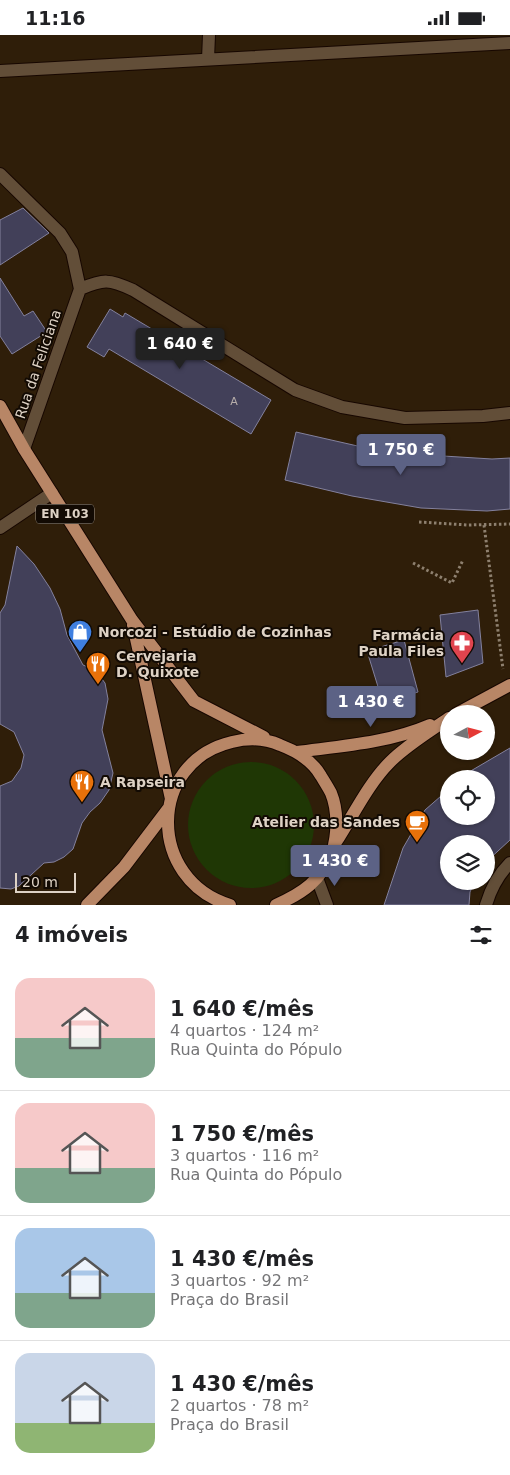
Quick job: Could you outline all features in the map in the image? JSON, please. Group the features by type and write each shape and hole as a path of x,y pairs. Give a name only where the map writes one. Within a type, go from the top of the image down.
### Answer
{"main road":[{"name":"EN 103","path":"0,406 24,449 132,620"},
{"path":"132,620 194,701 271,741 297,752 317,770 331,793 337,819 334,847"},
{"path":"132,620 170,804 168,837 176,862 193,885 215,901 230,905"},
{"path":"473,705 510,685"},
{"path":"297,752 385,739 416,731 440,722"},
{"path":"276,905 298,895 317,878 327,863 334,847 388,763 440,724"},
{"path":"87,905 124,867 170,804 182,776 199,757 221,745 246,739 271,741"}],"street":[{"path":"208,59 209,35"},
{"path":"0,71 510,43"},
{"path":"0,174 60,233 72,252 80,289 96,282 114,281 133,290 295,390 342,407 405,418 483,416 510,413"},
{"name":"Rua da Feliciana","path":"24,449 80,289"},
{"path":"0,528 52,493"},
{"path":"486,905 491,889 502,871 510,863"},
{"path":"317,878 328,905"}],"path":[{"path":"419,522 484,525 510,524"},
{"path":"484,525 502,669"},
{"path":"413,563 452,583 463,560"}],"green space":[{"path":"251,762 275,766 296,780 310,801 314,825 310,849 296,870 275,884 251,888 227,884 206,870 192,849 188,825 192,801 206,780 227,766"}],"building":[{"path":"23,208 49,233 0,265 0,220"},
{"path":"0,278 24,316 33,311 47,332 12,354 0,336"},
{"path":"110,309 123,317 125,313 271,400 251,434 109,349 104,357 87,347"},
{"path":"296,432 362,447 427,455 492,459 510,458 510,509 487,511 421,508 352,496 285,480"},
{"path":"17,546 34,564 50,588 60,609 67,635 83,665 95,670 105,683 108,699 102,730 113,773 109,790 82,823 73,849 64,857 54,862 44,863 19,886 11,889 0,888 0,786 12,781 21,768 24,755 14,732 0,724 0,613 5,605"},
{"path":"478,610 483,663 446,677 440,615"},
{"path":"404,640 418,692 383,703 367,651"},
{"path":"510,748 510,840 495,854 495,835 440,835 440,890 471,890 469,905 384,905 403,848 425,810 440,797 440,825 495,825 495,770 472,770 489,760 495,760 495,757"}],"place":[{"name":"Norcozi - Estúdio de Cozinhas","path":"80,653"},
{"name":"Farmácia Paula Files","path":"462,664"},
{"name":"Cervejaria D. Quixote","path":"98,685"},
{"name":"A Rapseira","path":"82,803"},
{"name":"Atelier das Sandes","path":"417,843"}]}
